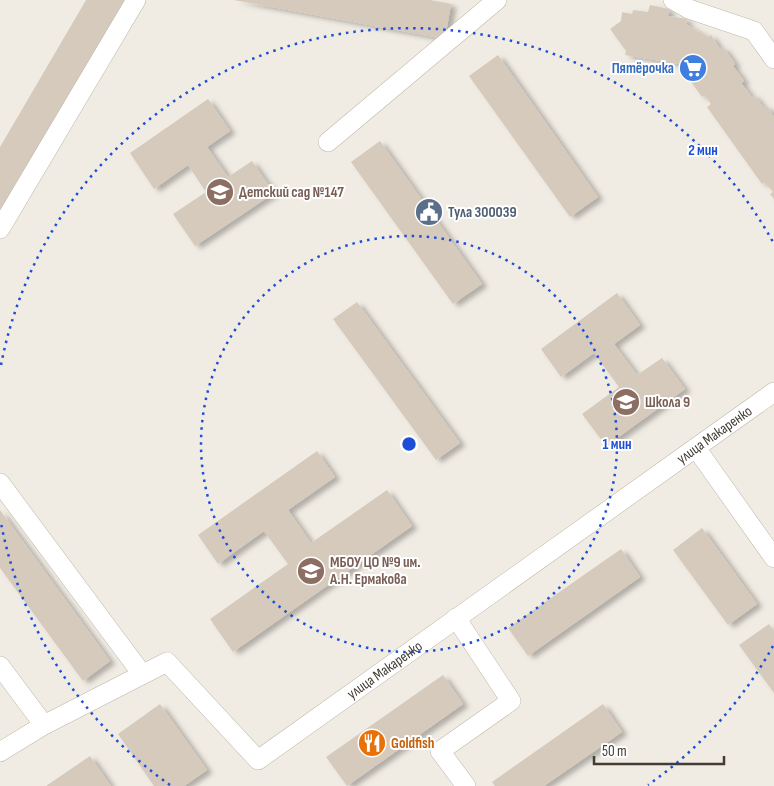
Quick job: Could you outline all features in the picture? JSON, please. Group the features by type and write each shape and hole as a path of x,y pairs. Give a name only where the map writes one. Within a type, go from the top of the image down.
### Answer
{"street":[{"path":"0,229 136,0"},
{"path":"328,142 497,0"},
{"path":"674,0 689,9 754,31 774,59"},
{"name":"улица Макаренко","path":"0,752 44,726 167,662 258,760 774,392"},
{"path":"696,448 774,558"},
{"path":"0,483 142,674"},
{"path":"456,618 511,701 440,751 466,786"},
{"path":"0,666 44,726"}],"building":[{"path":"86,0 128,0 0,218 0,147"},
{"path":"234,0 430,0 451,4 445,39"},
{"path":"650,5 669,9 668,16 687,19 686,24 708,37 711,35 720,49 723,47 735,64 733,66 744,81 741,83 752,97 754,95 764,108 767,106 774,117 774,199 770,194 773,192 765,182 762,184 707,107 711,104 705,95 702,97 689,79 692,77 684,66 682,68 679,64 625,55 626,51 610,29 621,21 622,12 632,14 633,10 648,12"},
{"path":"498,55 598,197 570,217 469,76"},
{"path":"208,99 230,131 207,147 228,177 252,161 274,193 195,246 173,214 206,192 188,165 154,189 130,153"},
{"path":"380,141 482,284 453,304 351,162"},
{"path":"617,293 640,325 614,344 637,375 662,358 685,389 606,446 582,414 619,387 594,353 561,377 541,349"},
{"path":"357,302 460,443 436,460 333,319"},
{"path":"317,451 335,477 288,510 311,543 387,490 412,526 233,652 210,619 288,564 264,531 218,564 198,535"},
{"path":"0,510 110,661 83,681 0,568"},
{"path":"702,528 757,604 728,625 673,550"},
{"path":"621,549 640,577 528,656 508,628"},
{"path":"769,624 774,631 774,693 739,645"},
{"path":"443,675 463,704 347,786 326,757"},
{"path":"160,704 207,770 184,786 154,786 118,734"},
{"path":"603,704 622,732 544,786 495,786 492,782"},
{"path":"90,756 111,786 46,786"}],"place":[{"name":"Пятёрочка","path":"693,68"},
{"name":"Детский сад №147","path":"220,192"},
{"name":"Тула 300039","path":"429,212"},
{"name":"Школа 9","path":"626,402"},
{"name":"МБОУ ЦО №9 им. А.Н. Ермакова","path":"311,571"},
{"name":"Goldfish","path":"372,743"}]}
